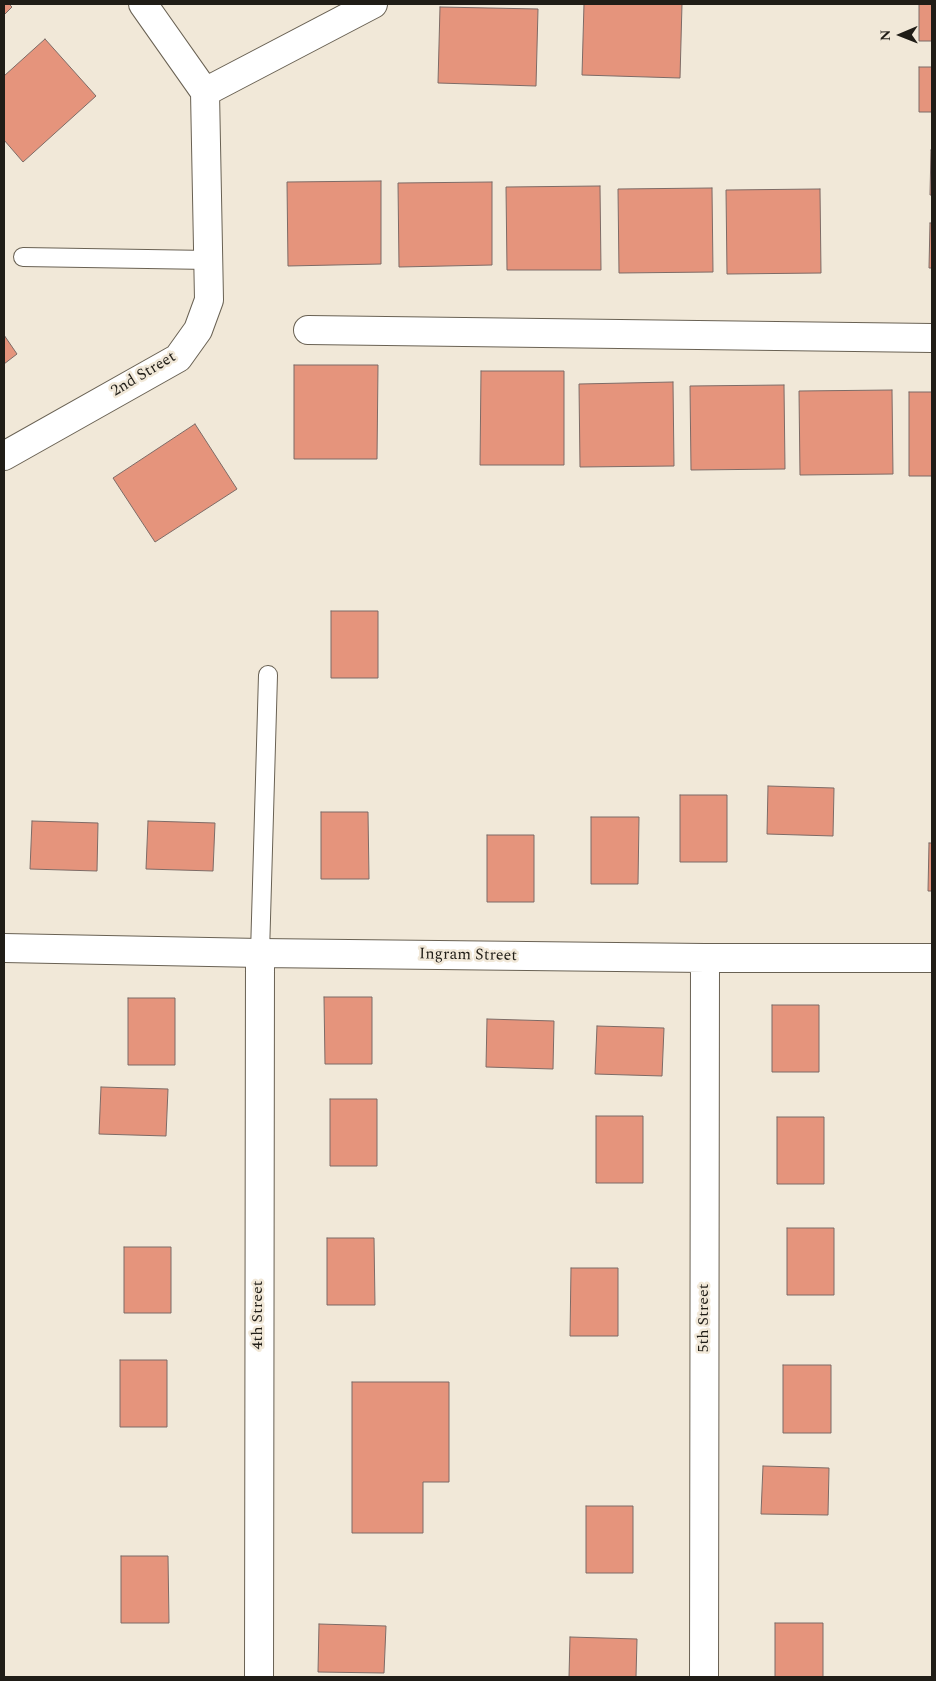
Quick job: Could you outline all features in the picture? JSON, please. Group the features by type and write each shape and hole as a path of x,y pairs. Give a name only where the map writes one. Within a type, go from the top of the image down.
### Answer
{"street":[{"path":"143,4 205,92 373,4"},
{"name":"2nd Street","path":"4,456 178,358 198,330 209,300 205,92"},
{"path":"308,330 932,338"},
{"name":"Ingram Street","path":"4,948 260,954 932,958"},
{"name":"4th Street","path":"259,1677 260,954"},
{"name":"5th Street","path":"704,1677 706,958"}],"lane":[{"path":"23,257 209,260"},
{"path":"260,954 268,675"}],"building":[{"path":"4,4 9,4 12,7 4,15"},
{"path":"584,4 682,4 680,78 582,75"},
{"path":"919,4 932,4 932,41 919,41"},
{"path":"440,7 538,9 536,86 438,83"},
{"path":"45,39 96,96 23,162 4,140 4,76"},
{"path":"919,67 932,67 932,112 919,112"},
{"path":"931,150 932,195 930,195"},
{"path":"381,181 381,264 288,266 287,182"},
{"path":"492,182 492,265 399,267 398,183"},
{"path":"600,186 601,270 507,270 506,187"},
{"path":"712,188 713,272 619,273 618,189"},
{"path":"820,189 821,273 727,274 726,190"},
{"path":"930,223 932,223 932,268 929,268"},
{"path":"4,335 17,354 4,364"},
{"path":"294,365 378,365 377,459 294,459"},
{"path":"481,371 564,371 564,465 480,465"},
{"path":"673,382 674,466 580,467 579,384"},
{"path":"784,385 785,469 691,470 690,386"},
{"path":"892,390 893,474 800,475 799,391"},
{"path":"909,392 932,392 932,476 909,476"},
{"path":"195,424 237,489 155,542 113,478"},
{"path":"331,611 378,611 378,678 331,678"},
{"path":"768,786 834,788 833,836 767,834"},
{"path":"680,795 727,795 727,862 680,862"},
{"path":"321,812 368,812 369,879 321,879"},
{"path":"591,817 639,817 638,884 591,884"},
{"path":"32,821 98,823 97,871 30,869"},
{"path":"148,821 215,823 213,871 146,869"},
{"path":"487,835 534,835 534,902 487,902"},
{"path":"929,843 932,843 932,891 928,891"},
{"path":"324,997 372,997 372,1064 325,1064"},
{"path":"128,998 175,998 175,1065 128,1065"},
{"path":"772,1005 819,1005 819,1072 772,1072"},
{"path":"487,1019 554,1021 553,1069 486,1067"},
{"path":"597,1026 664,1028 662,1076 595,1074"},
{"path":"101,1087 168,1089 166,1136 99,1134"},
{"path":"330,1099 377,1099 377,1166 330,1166"},
{"path":"596,1116 643,1116 643,1183 596,1183"},
{"path":"777,1117 824,1117 824,1184 777,1184"},
{"path":"787,1228 834,1228 834,1295 787,1295"},
{"path":"327,1238 374,1238 375,1305 327,1305"},
{"path":"124,1247 171,1247 171,1313 124,1313"},
{"path":"571,1268 618,1268 618,1336 570,1336"},
{"path":"120,1360 167,1360 167,1427 120,1427"},
{"path":"783,1365 831,1365 831,1433 783,1433"},
{"path":"352,1382 449,1382 449,1482 423,1482 423,1533 352,1533"},
{"path":"763,1466 829,1468 828,1515 761,1514"},
{"path":"586,1506 633,1506 633,1573 586,1573"},
{"path":"121,1556 168,1556 169,1623 121,1623"},
{"path":"775,1623 823,1623 823,1677 775,1677"},
{"path":"319,1624 386,1626 384,1673 318,1672"},
{"path":"570,1637 637,1639 636,1677 569,1677"}]}
